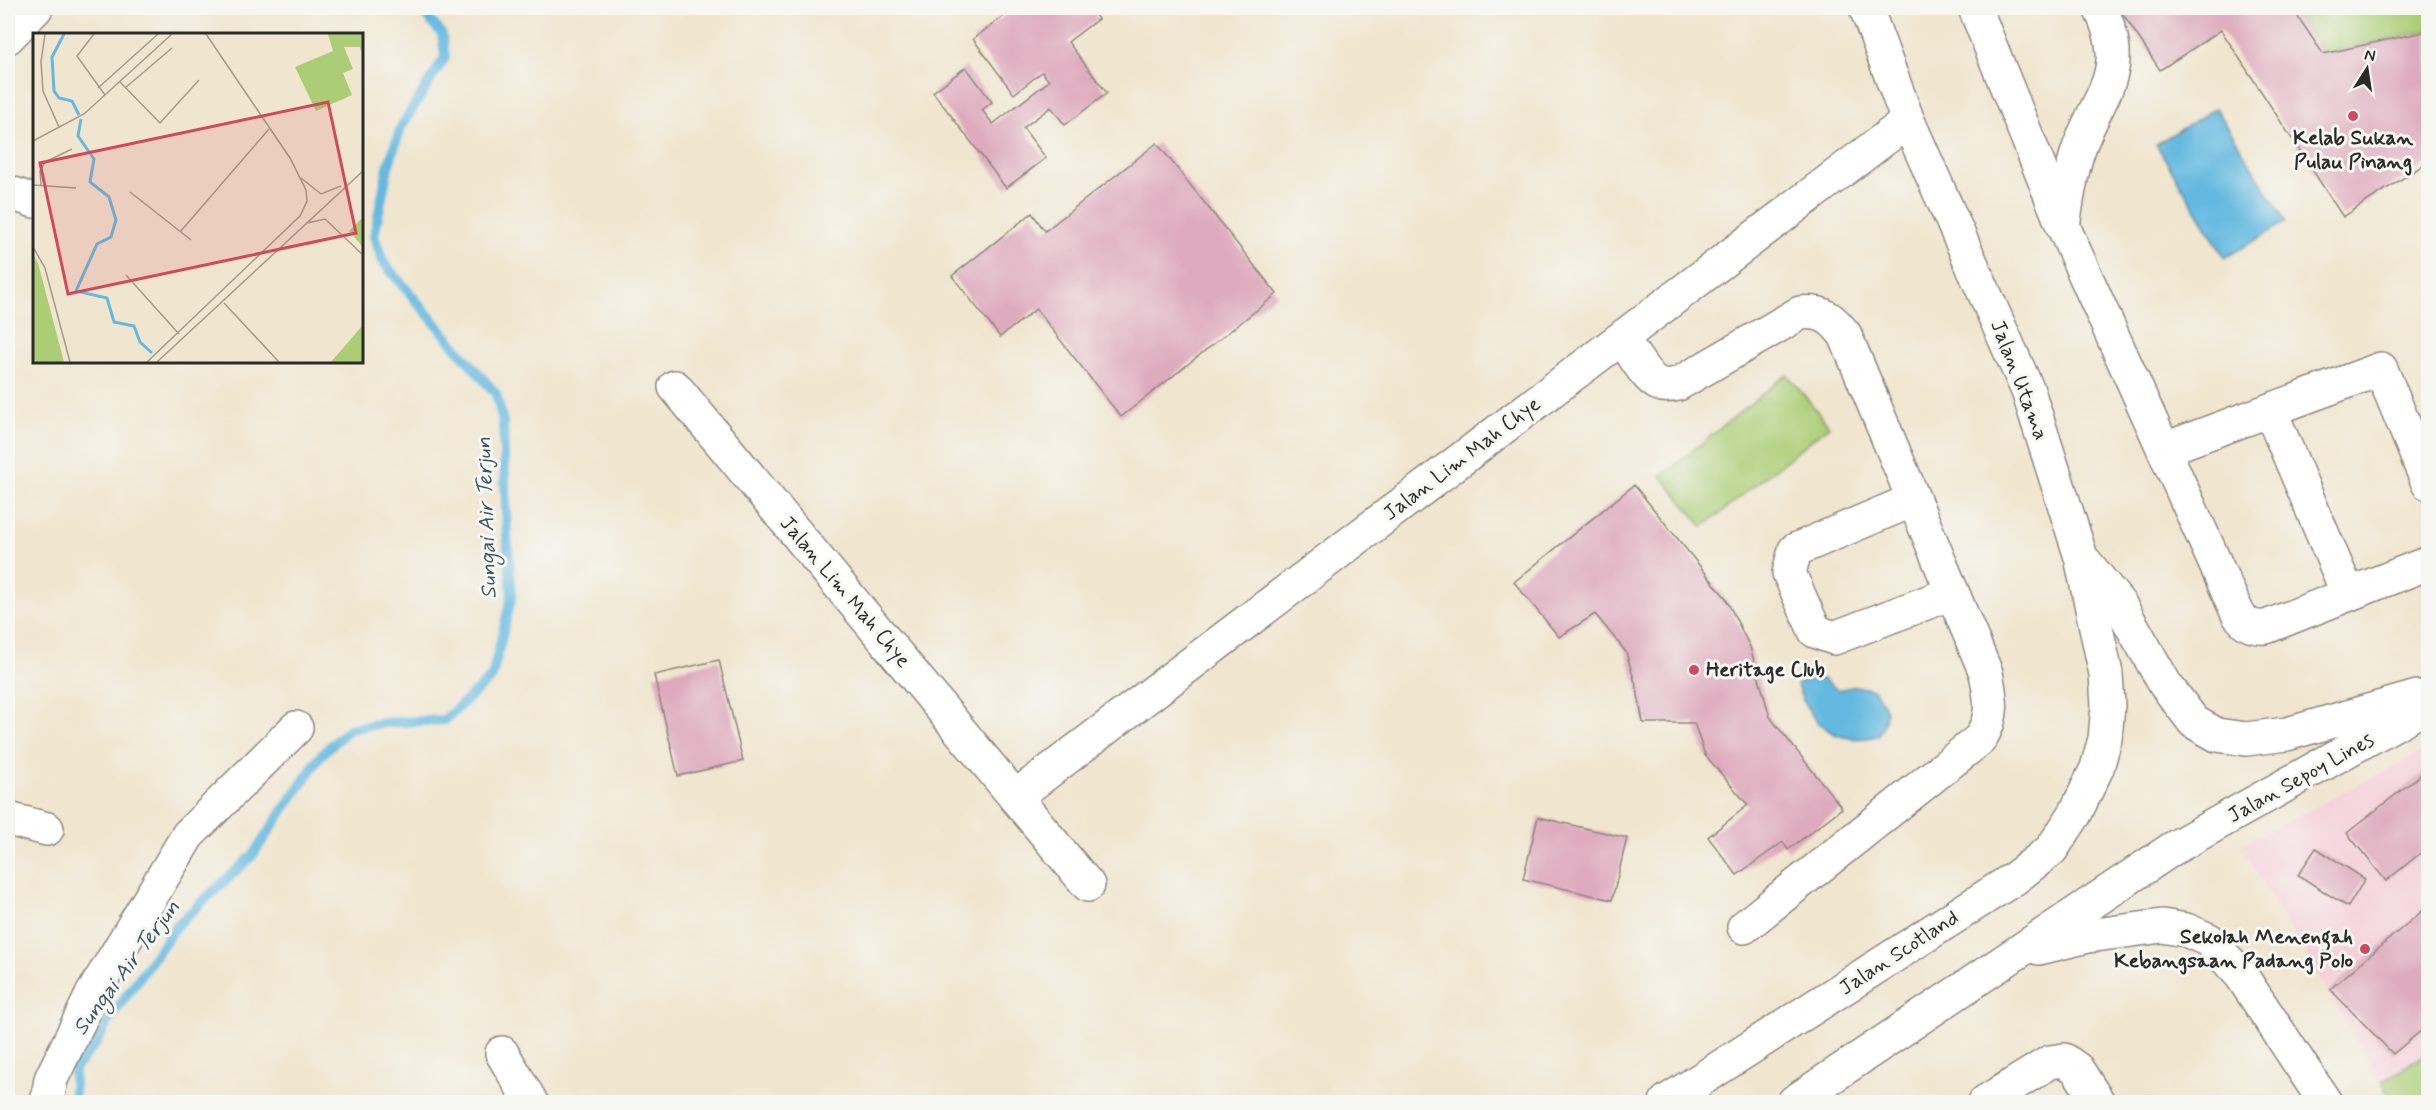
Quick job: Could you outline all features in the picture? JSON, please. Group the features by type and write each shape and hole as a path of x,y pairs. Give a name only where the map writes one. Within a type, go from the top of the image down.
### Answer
{"main road":[{"path":"8,37 36,8"},
{"name":"Jalan Utama","path":"1866,8 1908,121 2028,391 2081,557 2106,674 2108,705 2105,739 2097,768"},
{"path":"1975,8 2063,226 2238,615 2245,623 2255,627 2266,627 2428,563"},
{"path":"2063,226 2077,153 2084,133 2109,82 2114,59 2114,40 2100,8"},
{"name":"Jalan Lim Mah Chye","path":"1016,797 1908,121"},
{"path":"8,192 33,201"},
{"path":"1622,338 1649,377 1657,384 1668,386 1678,384 1800,313 1824,314 1835,322 1845,335 1986,673 1992,706 1988,726 1980,739 1744,927"},
{"path":"2165,449 2381,369 2428,483"},
{"name":"Jalan Lim Mah Chye","path":"675,387 1088,885"},
{"path":"2270,410 2348,594"},
{"path":"1914,500 1795,550 1789,573 1815,631 1833,638 1952,592"},
{"path":"2081,557 2120,605 2165,684 2194,722 2217,735 2246,739 2287,734 2428,694"},
{"name":"Jalan Sepoy Lines","path":"2020,953 2172,849 2428,705"},
{"path":"47,1102 51,1078 93,993 189,835 296,728"},
{"name":"Jalan Scotland","path":"1666,1102 2015,878 2051,849 2075,814 2097,768"},
{"path":"8,819 47,829"},
{"path":"1794,1102 2020,953 2088,936 2162,926 2186,930 2209,940 2241,975 2325,1102"},
{"path":"502,1053 531,1102"},
{"path":"1984,1102 2050,1062 2064,1060 2077,1069 2098,1102"}],"shaded area":[{"name":"Sekolah Menengah Kebangsaan Padang Polo","path":"2428,749 2428,1052 2382,1082 2240,846"}],"green space":[{"path":"2292,8 2428,8 2428,31 2323,54"},
{"path":"1787,374 1829,426 1703,527 1661,476"},
{"path":"2428,1052 2428,1102 2394,1102 2382,1082"}],"water":[{"path":"2216,108 2286,222 2225,258 2156,144"},
{"path":"1806,675 1822,679 1838,690 1856,686 1874,690 1886,712 1878,736 1863,739 1849,738 1837,735 1817,721 1797,686"}],"building":[{"path":"1015,8 1090,8 1098,19 1068,42 1107,93 1065,125 1051,107 1023,128 1046,158 1006,188 933,92 966,67 992,102 982,110 993,124 1049,81 1042,72 1014,94 973,39"},
{"name":"Kelab Sukan Pulau Pinang","path":"2119,8 2292,8 2323,54 2428,31 2428,162 2343,217 2221,30 2160,70"},
{"path":"1157,143 1277,294 1121,417 1036,309 1000,337 952,276 1032,213 1045,231"},
{"name":"Heritage Club","path":"1634,485 1725,597 1750,647 1770,717 1842,808 1788,850 1783,842 1737,875 1708,837 1748,805 1705,755 1694,723 1643,723 1637,689 1626,652 1595,614 1559,637 1514,582"},
{"path":"719,660 743,761 678,776 654,675"},
{"path":"2428,769 2428,847 2386,881 2347,833"},
{"path":"1538,817 1627,838 1612,900 1523,879"},
{"path":"2316,848 2365,879 2348,907 2298,875"},
{"path":"2428,906 2428,1025 2393,1054 2330,989"}],"waterway":[{"name":"Sungai Air Terjun","path":"74,1102 74,1069 96,1043 110,1018 177,925 252,856 321,755 349,729 382,723 444,720 492,677 512,595 507,535 503,422 496,394 383,262 374,236 388,167 401,127 445,57 442,34 419,8"}],"place":[{"name":"Kelab Sukan Pulau Pinang","path":"2353,116"},
{"name":"Heritage Club","path":"1694,670"},
{"name":"Sekolah Menengah Kebangsaan Padang Polo","path":"2365,949"}]}
